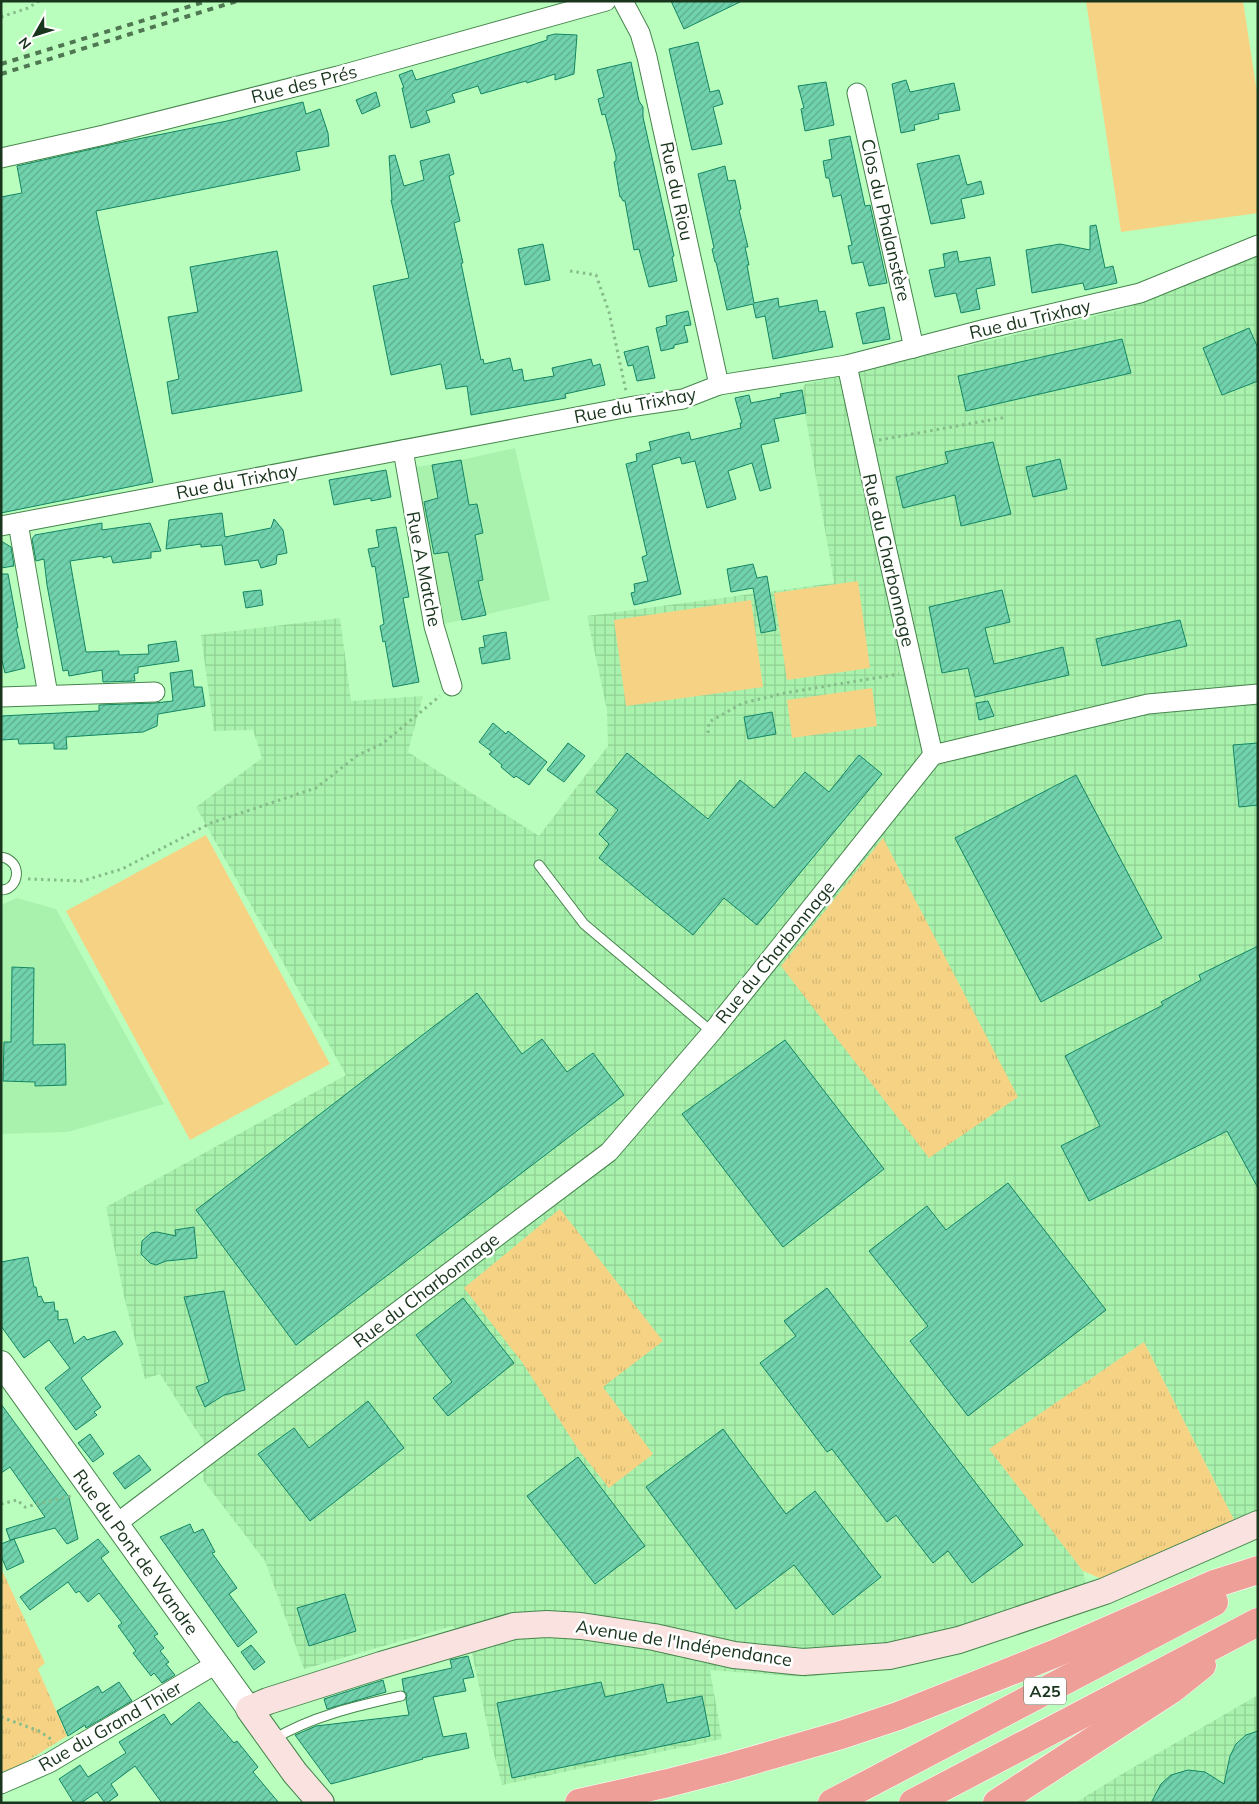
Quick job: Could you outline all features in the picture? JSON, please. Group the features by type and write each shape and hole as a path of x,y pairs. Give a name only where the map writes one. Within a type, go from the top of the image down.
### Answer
{"highway":[{"name":"A25","path":"579,1803 668,1783 739,1764 841,1735 898,1716 1054,1654 1214,1584 1258,1570"},
{"name":"A25","path":"832,1803 1258,1580"},
{"name":"A25","path":"914,1803 1254,1624"},
{"name":"A25","path":"997,1803 1172,1689 1254,1624"}],"main road":[{"name":"Avenue de l'Indépendance","path":"248,1709 381,1665 514,1626 547,1624 581,1626 654,1637 734,1655 803,1662 889,1656 959,1640 1105,1591 1258,1524"},
{"name":"Rue du Pont de Wandre","path":"248,1709 309,1791 321,1803"}],"street":[{"name":"Rue des Prés","path":"1,158 104,135 338,76 606,1"},
{"name":"Rue du Riou","path":"623,1 640,33 647,57 719,385"},
{"name":"Clos du Phalanstère","path":"857,93 914,348"},
{"name":"Rue du Trixhay","path":"10,525 629,407 683,399 719,385 847,365 1140,293 1258,245"},
{"name":"Rue du Charbonnage","path":"116,1524 608,1152 712,1032 933,755 847,365"},
{"name":"Rue A Matche","path":"403,450 434,626 452,686"},
{"path":"10,525 48,695"},
{"path":"1,697 155,692"},
{"path":"933,755 1148,704 1258,694"},
{"name":"Rue du Pont de Wandre","path":"1,1363 248,1709"},
{"name":"Rue du Grand Thier","path":"1,1784 49,1763 216,1664"}],"lane":[{"path":"1,857 10,860 16,869 16,878 12,886 6,890 1,890"},
{"name":"Rue du Charbonnage","path":"539,865 584,924 712,1032"},
{"path":"271,1741 289,1730 326,1715 400,1696"}],"path":[{"path":"1,17 28,8 39,1"},
{"path":"570,271 596,275 610,312 629,407"},
{"path":"863,443 1006,417"},
{"path":"708,733 709,722 743,703 785,693 914,671"},
{"path":"16,878 82,881 122,869 211,823 316,788 358,755 382,744 452,686"},
{"path":"1,1504 17,1500 25,1507 73,1495 90,1487"},
{"path":"1,1717 39,1731 68,1751"}],"shaded area":[{"path":"1258,255 1258,1509 1234,1520 1144,1342 990,1449 1083,1571 1089,1605 912,1663 806,1677 710,1670 722,1739 502,1785 472,1653 453,1626 304,1669 265,1561 203,1480 204,1442 160,1374 145,1379 124,1296 106,1207 346,1075 196,807 262,758 253,730 214,731 201,635 340,618 351,701 423,696 408,752 539,836 608,746 607,710 587,616 834,583 805,413 802,390 805,384 1124,309"},
{"path":"515,448 550,600 444,624 416,467 461,460"},
{"path":"17,898 56,909 164,1104 68,1132 1,1134 1,905"},
{"path":"1258,1695 1258,1803 1075,1803 1122,1774"}],"green space":[{"path":"1086,1 1243,1 1258,99 1258,213 1121,232"},
{"path":"858,581 870,668 787,680 774,593"},
{"path":"751,600 763,687 626,706 614,620"},
{"path":"872,688 877,726 792,738 787,700"},
{"path":"206,835 330,1064 190,1140 66,911"},
{"path":"883,838 1018,1097 929,1158 781,966"},
{"path":"560,1209 663,1341 603,1387 653,1454 609,1488 578,1449 522,1362 464,1288"},
{"path":"1144,1342 1234,1520 1102,1579 1083,1571 989,1449"},
{"path":"1,1568 45,1663 38,1669 67,1736 21,1765 1,1773"}],"building":[{"path":"671,1 742,1 684,29"},
{"path":"555,34 577,35 574,74 555,80 555,74 481,94 478,86 452,94 455,102 426,111 430,122 411,128 402,88 404,88 399,75 412,70 416,80 532,45 547,40 547,36"},
{"path":"698,42 710,92 719,90 723,104 713,107 722,144 692,150 669,49"},
{"path":"631,62 639,101 643,107 643,117 674,256 672,257 677,281 649,287 639,249 634,250 625,201 620,197 614,162 616,161 616,156 605,114 602,115 598,99 604,97 597,70"},
{"path":"906,80 910,92 954,83 960,110 938,114 939,119 914,125 915,130 901,133 892,84"},
{"path":"826,82 834,125 805,131 801,109 804,108 798,86"},
{"path":"376,92 380,106 362,114 356,100"},
{"path":"303,102 306,114 320,109 328,133 329,146 296,152 300,170 96,211 153,482 1,513 1,197 22,193 17,166 227,121"},
{"path":"850,136 865,206 870,205 887,283 869,286 863,262 852,264 848,246 852,245 841,195 833,197 829,178 826,178 823,161 832,159 829,140"},
{"path":"449,154 454,174 449,176 460,221 454,223 481,360 483,359 484,364 510,358 513,371 522,369 524,381 554,376 552,368 591,359 593,366 600,364 605,385 565,394 566,398 471,415 467,386 446,389 441,364 391,375 373,286 409,278 391,200 389,156 395,155 404,186 424,180 420,161"},
{"path":"959,155 967,185 981,181 984,194 961,199 965,218 931,224 917,164"},
{"path":"725,166 728,181 735,180 741,209 739,210 748,247 745,247 754,303 778,298 779,307 817,300 819,312 825,311 833,347 773,359 765,316 756,318 753,304 727,310 712,249 714,248 698,174"},
{"path":"1096,225 1105,268 1113,266 1117,283 1085,290 1083,283 1032,293 1026,250 1060,244 1090,250 1090,226"},
{"path":"543,244 550,280 525,285 518,249"},
{"path":"277,251 302,391 172,414 167,382 179,379 168,317 198,312 190,267"},
{"path":"957,251 959,262 990,257 995,285 976,289 980,309 961,313 956,293 935,297 929,270 945,267 943,254"},
{"path":"884,307 890,339 863,344 856,313"},
{"path":"688,311 691,325 684,326 688,342 674,345 674,348 661,351 656,328 667,325 666,316"},
{"path":"1249,328 1258,348 1258,381 1222,395 1203,348"},
{"path":"1122,339 1131,373 966,411 958,376"},
{"path":"648,346 655,378 637,381 633,365 628,366 624,352"},
{"path":"802,390 806,413 774,419 779,441 761,445 771,488 760,491 752,463 728,471 736,499 707,508 695,461 682,464 680,457 652,465 681,594 634,605 631,593 635,592 634,584 648,581 642,557 647,555 626,464 637,461 636,454 651,450 649,442 689,432 691,440 741,428 740,423 742,423 735,398 749,395 751,403 781,397 780,394"},
{"path":"993,442 1011,514 961,526 955,495 903,508 896,477 948,463 945,452"},
{"path":"1060,459 1067,489 1033,497 1026,467"},
{"path":"461,460 469,505 477,504 483,533 475,535 483,580 478,581 486,615 462,620 448,552 434,554 424,502 438,498 432,465"},
{"path":"386,470 391,497 371,501 371,498 334,505 329,480"},
{"path":"222,513 225,537 271,528 274,519 283,530 287,553 277,555 276,564 261,568 258,560 225,565 222,545 201,547 201,544 166,549 169,520"},
{"path":"102,523 102,530 150,523 161,551 151,552 151,558 113,563 111,556 70,561 86,652 119,651 119,655 149,654 148,645 176,641 179,661 138,667 138,673 134,674 135,681 103,682 102,670 69,676 68,670 63,671 44,559 36,561 32,539 35,535"},
{"path":"396,527 409,597 403,598 419,682 393,687 385,641 383,642 380,626 384,624 375,566 372,567 368,549 379,547 376,530"},
{"path":"1,541 11,547 14,566 1,568"},
{"path":"753,564 757,578 767,576 776,630 761,633 753,588 731,592 727,569"},
{"path":"1,574 8,574 18,628 16,628 25,668 5,673 1,657"},
{"path":"261,590 263,605 246,608 243,592"},
{"path":"1002,590 1010,622 985,628 994,664 1063,647 1069,675 975,697 968,668 942,673 929,607"},
{"path":"1180,620 1187,646 1102,666 1096,639"},
{"path":"506,632 510,659 482,664 479,648 485,647 483,636"},
{"path":"192,670 194,687 202,687 205,706 158,714 157,726 143,732 66,737 67,749 54,749 54,743 19,744 18,739 1,740 1,716 99,711 99,705 173,701 170,673"},
{"path":"988,701 994,716 979,720 976,703"},
{"path":"772,712 776,734 748,739 744,717"},
{"path":"493,723 506,734 508,731 547,762 529,785 516,776 514,778 501,767 502,765 489,754 492,752 479,742"},
{"path":"568,743 585,756 564,782 547,770"},
{"path":"1258,743 1258,805 1239,807 1233,745"},
{"path":"627,753 708,819 740,780 774,808 805,772 829,792 859,755 882,774 757,925 724,898 693,935 599,858 609,844 599,834 618,810 596,792"},
{"path":"1076,775 1162,938 1041,1002 955,838"},
{"path":"1258,946 1258,1188 1227,1131 1089,1201 1061,1146 1100,1126 1065,1056 1163,1005 1161,1002 1201,980 1199,975"},
{"path":"12,967 34,968 33,1045 65,1044 66,1085 35,1086 35,1082 3,1081 4,1042 11,1042"},
{"path":"477,993 522,1054 542,1039 567,1072 593,1053 624,1095 296,1345 196,1210"},
{"path":"785,1040 884,1169 783,1247 682,1114"},
{"path":"1008,1183 1106,1310 968,1416 910,1341 928,1326 869,1251 927,1206 946,1230"},
{"path":"194,1227 197,1258 166,1261 156,1265 150,1263 141,1254 142,1241 151,1233 157,1232 176,1236 175,1230"},
{"path":"28,1257 38,1297 41,1296 44,1303 54,1302 55,1311 58,1311 58,1320 67,1319 74,1344 84,1336 87,1340 115,1331 123,1344 81,1378 101,1407 94,1412 97,1415 76,1430 45,1388 70,1368 49,1340 24,1358 1,1326 1,1262"},
{"path":"827,1288 1023,1545 972,1583 948,1551 933,1563 896,1515 887,1522 832,1449 827,1452 760,1363 796,1336 784,1321"},
{"path":"224,1291 245,1390 224,1395 205,1407 196,1387 209,1382 184,1297"},
{"path":"463,1298 514,1363 448,1416 433,1398 452,1382 416,1335"},
{"path":"368,1401 404,1448 310,1521 258,1454 294,1428 309,1448"},
{"path":"1,1404 69,1497 78,1539 67,1544 55,1528 10,1540 6,1529 45,1517 10,1467 1,1473"},
{"path":"723,1429 786,1514 815,1491 881,1577 833,1615 794,1565 736,1609 646,1487"},
{"path":"90,1434 104,1454 93,1462 78,1443"},
{"path":"139,1455 151,1470 125,1489 113,1473"},
{"path":"578,1457 645,1546 595,1584 527,1496"},
{"path":"190,1524 194,1533 203,1529 215,1552 212,1553 237,1588 229,1594 257,1632 238,1647 160,1537"},
{"path":"14,1539 24,1562 7,1570 1,1556 1,1544"},
{"path":"98,1539 109,1552 101,1558 158,1634 154,1636 164,1648 160,1651 169,1662 166,1664 175,1675 162,1683 154,1673 151,1676 133,1653 136,1651 118,1626 122,1623 99,1593 88,1602 79,1591 76,1593 68,1582 30,1610 20,1597"},
{"path":"345,1594 356,1631 309,1646 297,1608"},
{"path":"251,1645 265,1662 254,1670 241,1652"},
{"path":"468,1656 474,1677 463,1679 466,1691 433,1697 443,1737 466,1733 469,1748 422,1758 331,1784 295,1735 316,1726 409,1715 407,1695 404,1691 402,1679 452,1668 450,1660"},
{"path":"383,1680 386,1692 327,1709 324,1699"},
{"path":"119,1682 132,1701 86,1728 85,1725 68,1736 57,1711 98,1686 102,1693"},
{"path":"601,1682 605,1697 663,1684 667,1703 702,1696 710,1736 512,1778 497,1703"},
{"path":"199,1702 234,1743 237,1741 258,1767 253,1772 279,1803 162,1803 135,1766 111,1784 118,1795 107,1803 97,1792 81,1803 74,1803 59,1779 80,1765 88,1777 126,1753 119,1742 164,1714 171,1725"},
{"path":"1258,1731 1258,1803 1151,1803 1161,1784 1171,1775 1188,1770 1205,1772 1224,1784 1230,1756 1236,1744 1246,1735"}],"railway":[{"path":"1,64 207,1"},
{"path":"1,74 237,1"}]}
